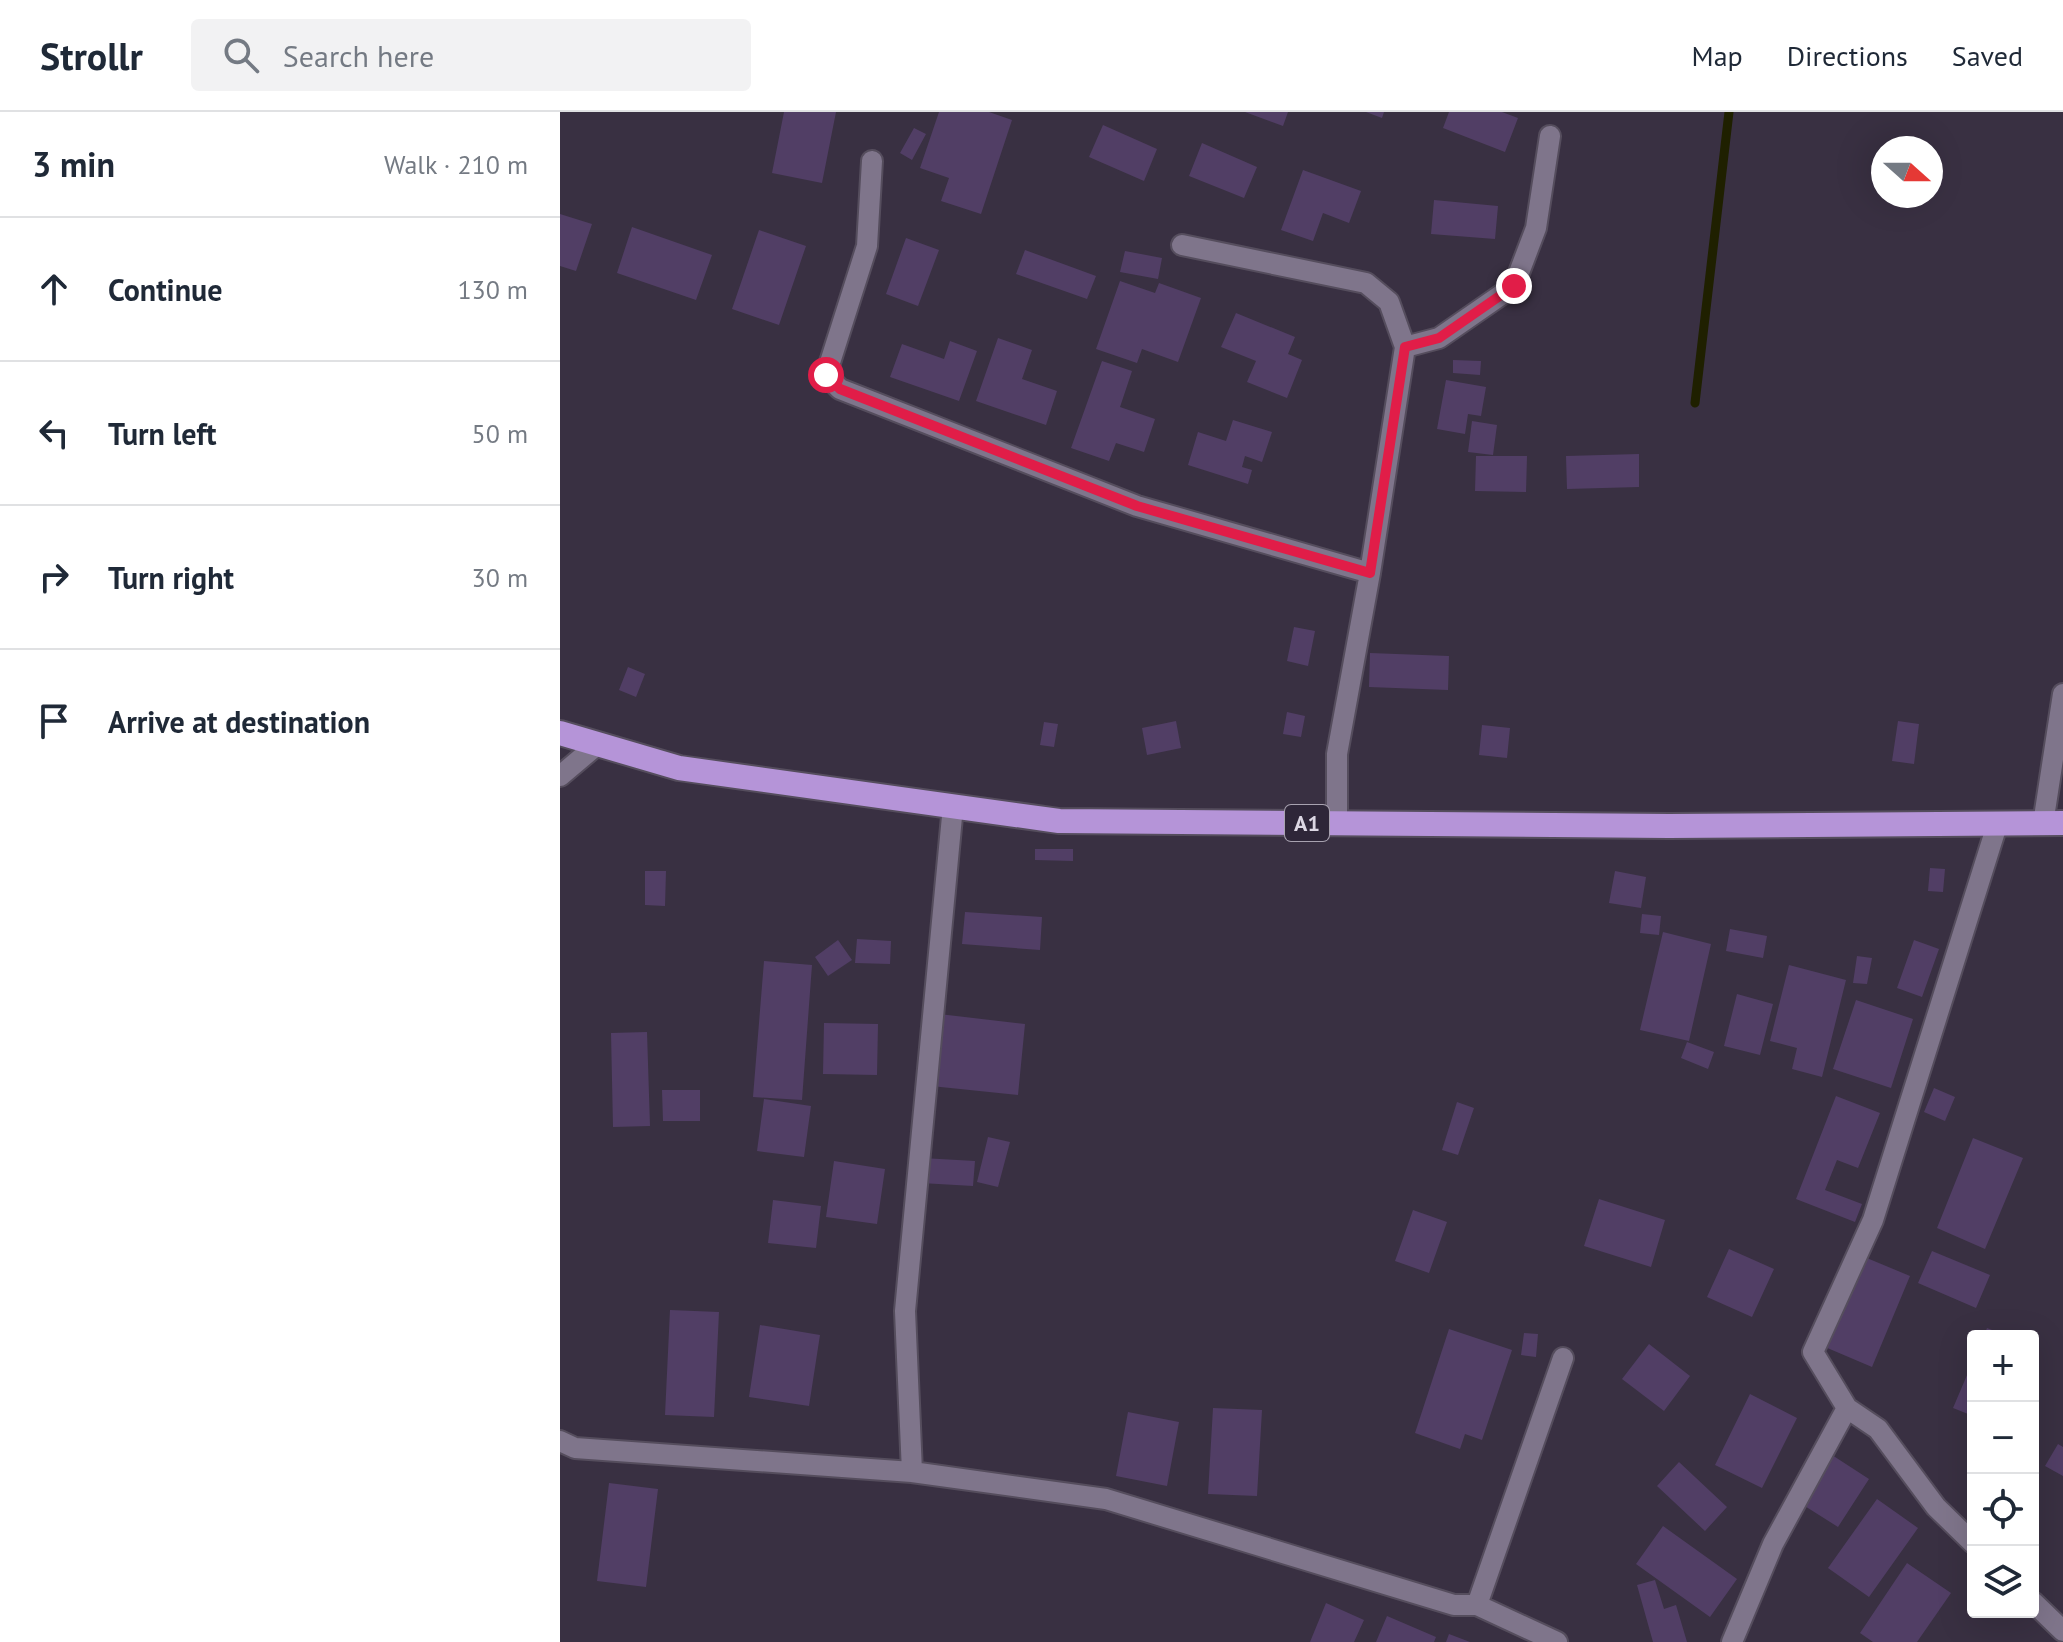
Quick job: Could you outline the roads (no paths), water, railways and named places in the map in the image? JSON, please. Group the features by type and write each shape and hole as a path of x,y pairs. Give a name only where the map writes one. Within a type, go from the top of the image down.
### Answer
{"highway":[{"name":"A1","path":"560,733 679,768 1059,821 1669,826 2053,823"}],"street":[{"path":"1405,347 1439,338 1514,286 1536,228 1550,136"},
{"path":"872,161 867,246 826,375 840,389 1137,506 1370,573"},
{"path":"1182,245 1366,283 1389,302 1405,347 1370,573 1337,754 1337,823"},
{"path":"2053,823 2063,694"},
{"path":"560,776 598,744"},
{"path":"912,1472 905,1311 953,806"},
{"path":"1967,1537 1936,1507 1878,1429 1847,1408 1813,1352 1873,1220 1997,825"},
{"path":"1477,1605 1563,1358"},
{"path":"1732,1642 1773,1544 1847,1408"},
{"path":"560,1441 575,1448 912,1472 1106,1499 1454,1605 1477,1605 1557,1642"},
{"path":"2039,1608 2063,1631"}],"waterway":[{"path":"1695,403 1729,112"}]}
